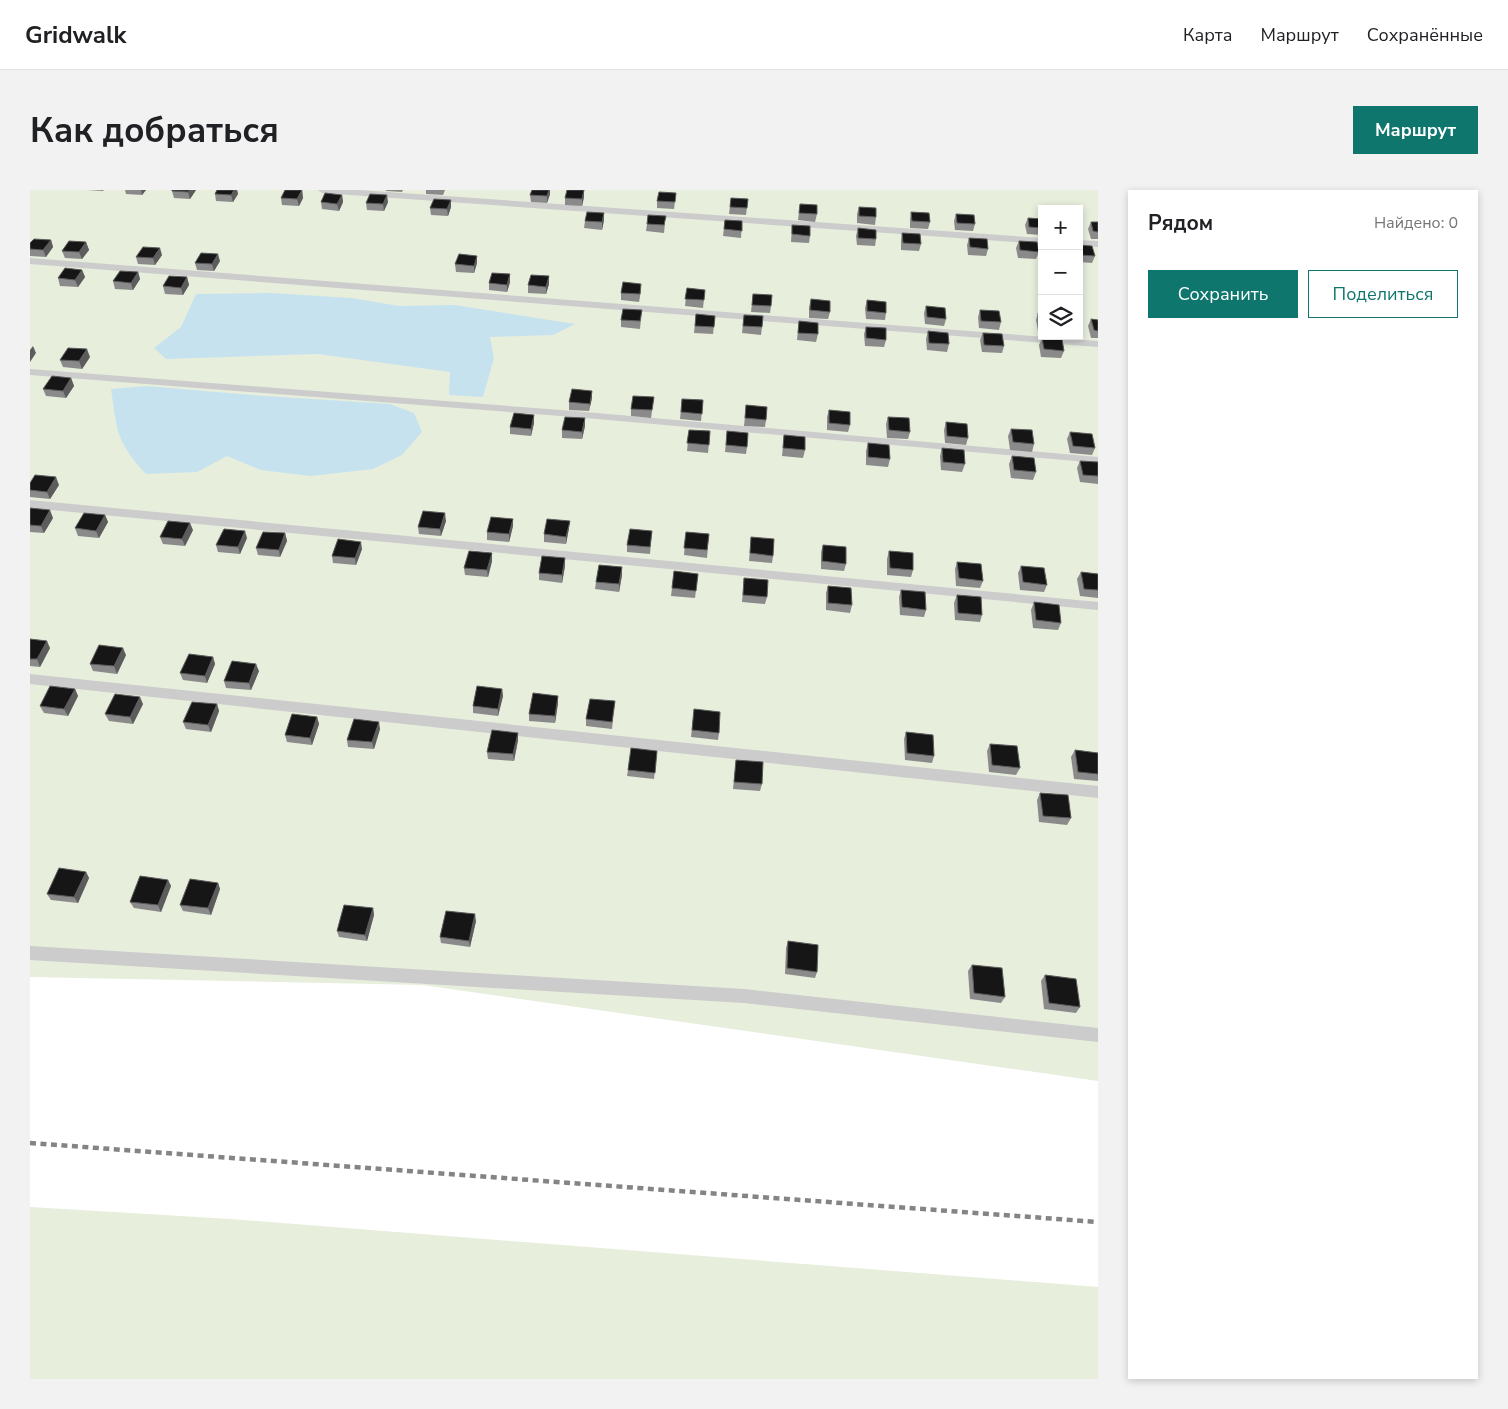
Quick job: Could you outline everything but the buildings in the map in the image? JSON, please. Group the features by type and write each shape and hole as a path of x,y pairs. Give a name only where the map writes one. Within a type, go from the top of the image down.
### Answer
{"lane":[{"path":"322,190 1038,241"},
{"path":"1083,243 1098,244"},
{"path":"30,261 1098,344"},
{"path":"30,372 574,414 1098,460"},
{"path":"30,504 1098,606"},
{"path":"30,679 1098,792"},
{"path":"30,953 744,996 1098,1035"}],"green space":[{"path":"30,190 1098,190 1098,1081 422,985 30,977"},
{"path":"30,1207 231,1219 1098,1287 1098,1379 30,1379"}],"water":[{"path":"271,293 351,298 399,306 455,305 575,324 553,335 490,337 494,358 483,397 449,395 450,372 318,354 166,359 154,348 181,327 196,294"},
{"path":"146,386 390,404 414,413 422,432 402,455 373,469 311,476 261,470 227,456 197,472 146,474 123,444 117,425 111,389"}],"railway":[{"path":"30,1143 1098,1222"}]}
